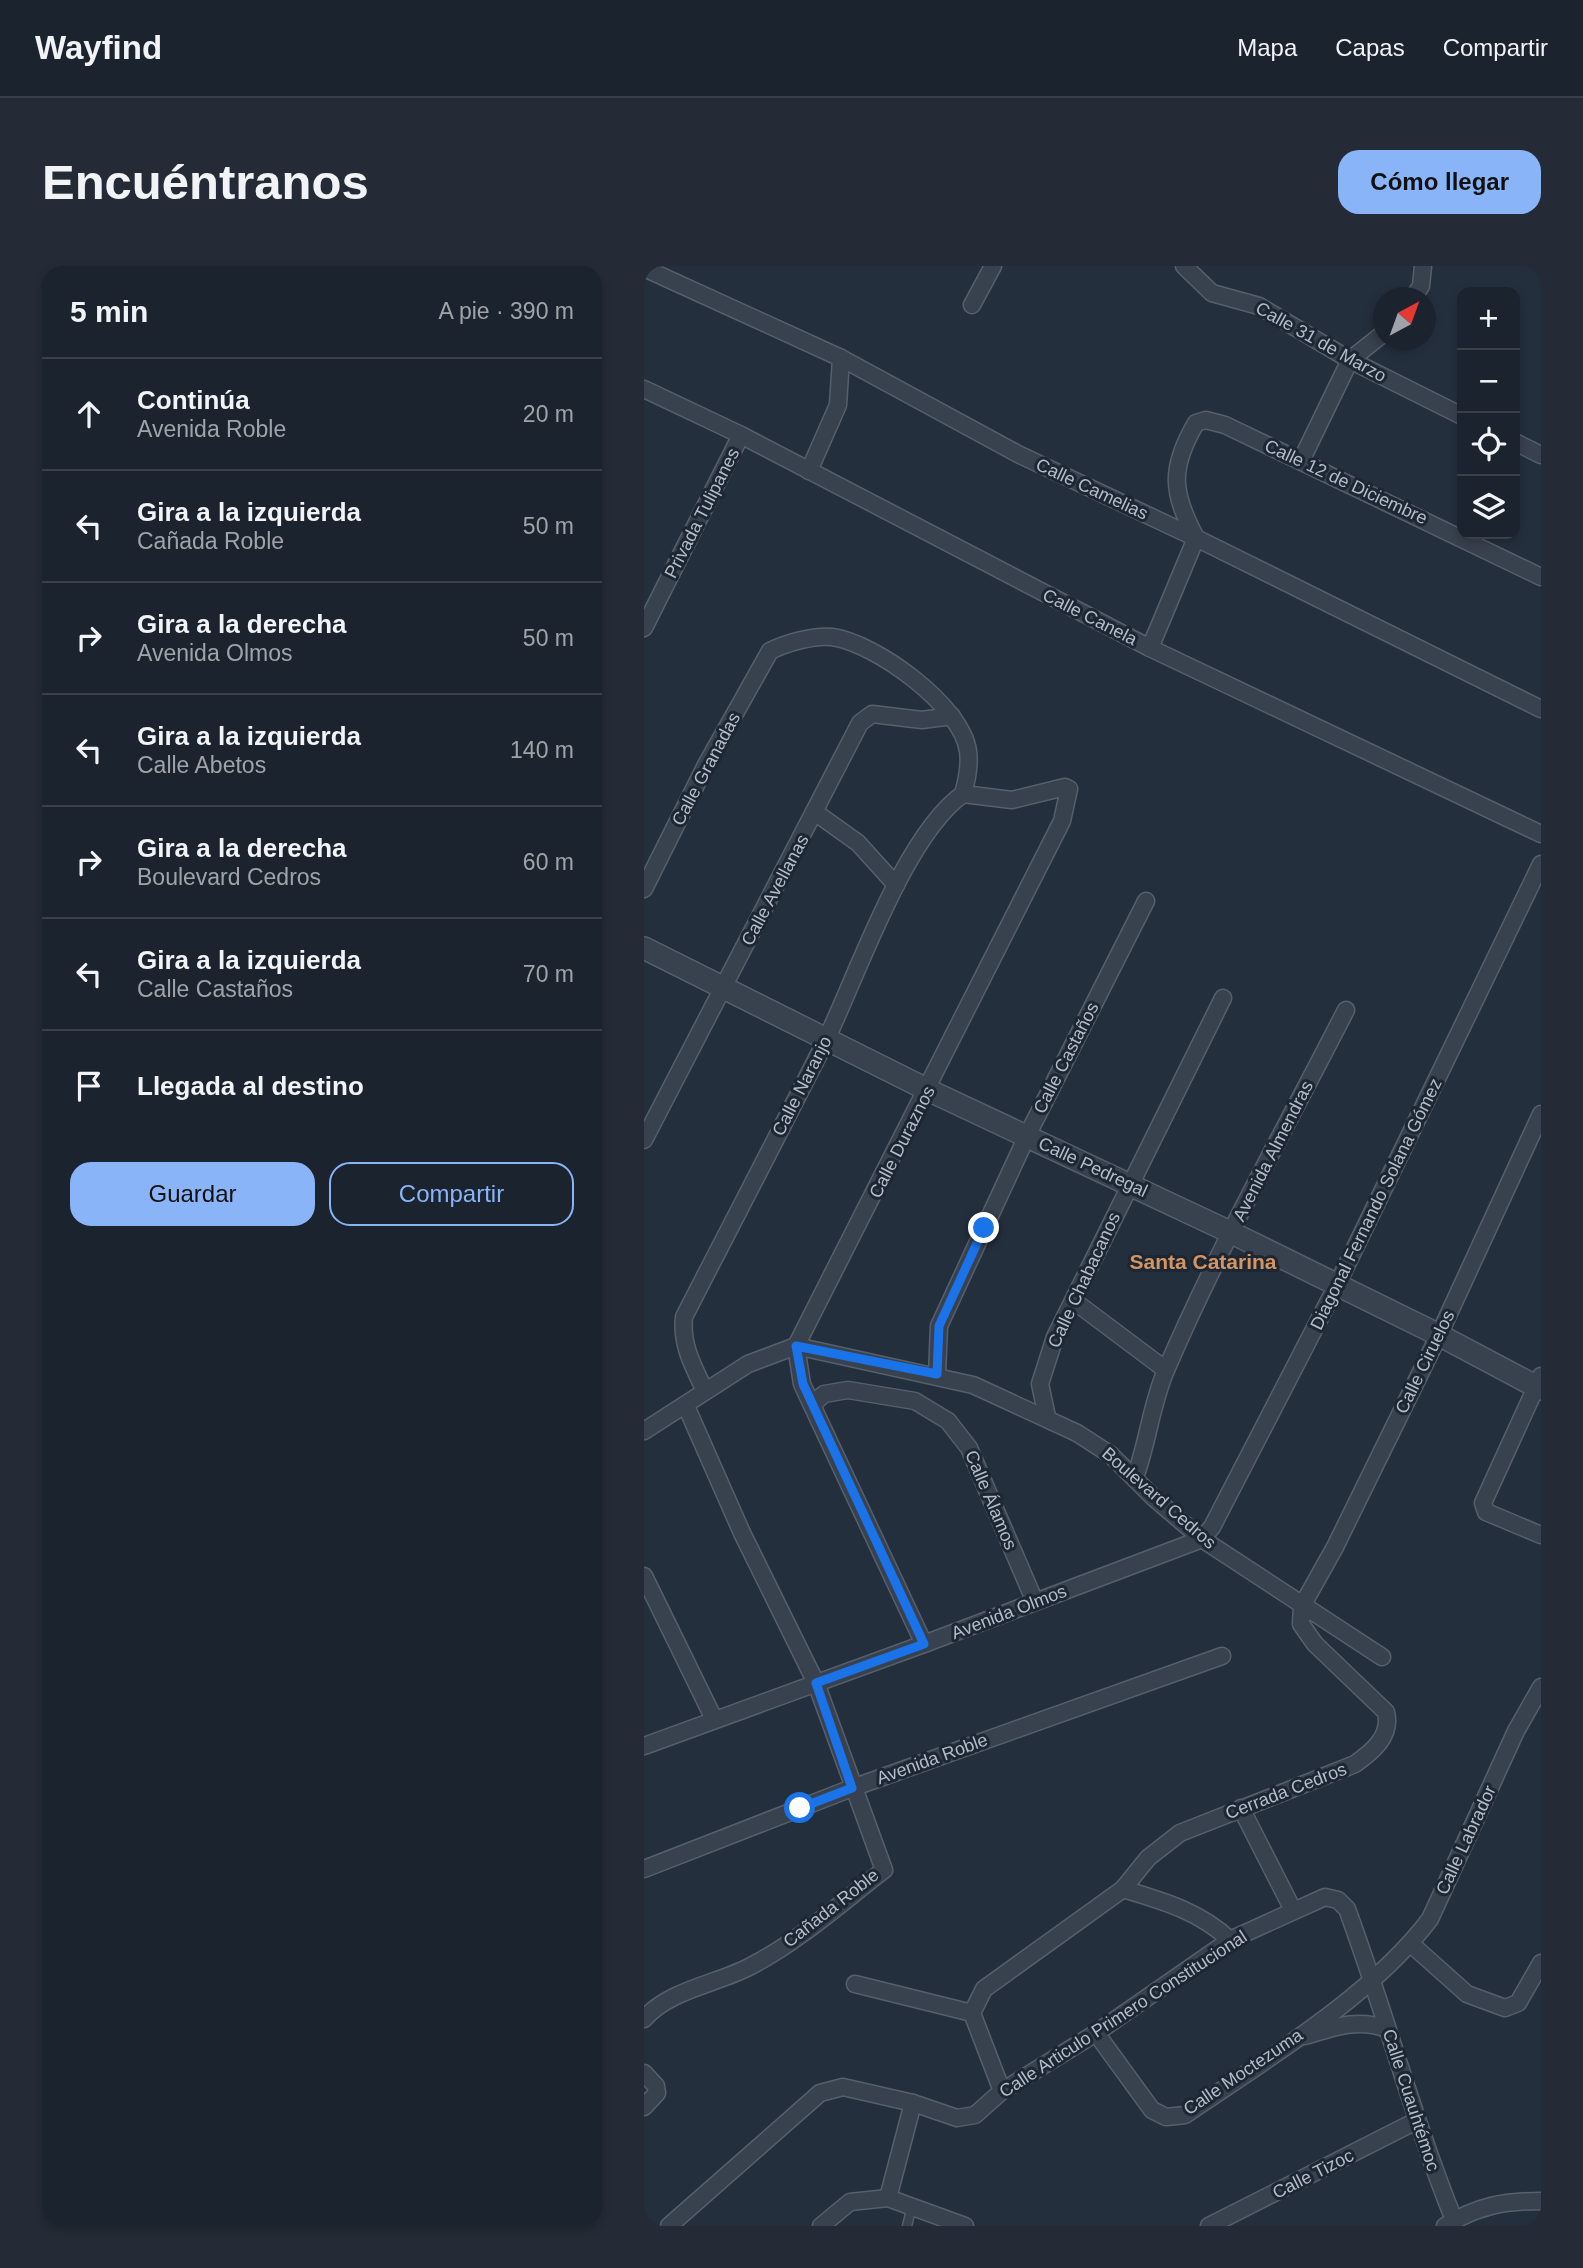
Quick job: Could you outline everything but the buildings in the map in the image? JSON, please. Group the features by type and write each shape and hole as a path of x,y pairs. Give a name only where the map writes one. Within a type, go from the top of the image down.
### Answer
{"street":[{"path":"972,304 993,266"},
{"name":"Calle 31 de Marzo","path":"1184,266 1212,293 1259,306 1350,360 1457,414"},
{"path":"1420,287 1423,266"},
{"name":"Calle Camelias","path":"644,268 841,358 1018,454 1196,538 1541,709"},
{"path":"1301,461 1350,360 1373,342"},
{"path":"809,471 838,405 841,358"},
{"name":"Calle Canela","path":"644,389 741,435 1150,648 1541,834"},
{"name":"Calle 12 de Diciembre","path":"1196,538 1176,494 1175,476 1196,423 1206,420 1225,425 1457,530"},
{"name":"Privada Tulipanes","path":"644,628 741,435"},
{"path":"1520,447 1541,455"},
{"path":"1150,648 1196,538"},
{"name":"Calle 12 de Diciembre","path":"1475,539 1541,577"},
{"name":"Calle Granadas","path":"644,889 706,765 769,651 783,645 831,637 854,645 904,670 952,716"},
{"name":"Calle Avellanas","path":"644,1140 816,813 860,723 872,714 922,720 952,716"},
{"path":"952,716 968,748 964,794"},
{"name":"Calle Duraznos","path":"796,1346 1062,821 1069,789 1057,788 1012,800 964,794"},
{"name":"Calle Naranjo","path":"705,1391 686,1351 682,1334 684,1317 826,1040 896,885 946,806 964,794"},
{"path":"816,813 858,843 896,885"},
{"name":"Diagonal Fernando Solana Gómez","path":"1202,1538 1212,1527 1337,1285 1541,864"},
{"name":"Calle Castaños","path":"937,1374 939,1326 1027,1136 1146,901"},
{"name":"Calle Pedregal","path":"644,948 928,1090 1232,1233 1539,1384"},
{"name":"Calle Chabacanos","path":"1047,1417 1040,1384 1044,1367 1129,1184 1223,998"},
{"name":"Avenida Almendras","path":"1135,1477 1146,1448 1154,1399 1166,1370 1232,1233 1346,1010"},
{"name":"Calle Ciruelos","path":"1302,1606 1335,1548 1439,1335 1541,1114"},
{"path":"1074,1301 1166,1370"},
{"path":"644,1431 748,1364 796,1346 803,1384 924,1644"},
{"name":"Boulevard Cedros","path":"796,1346 937,1374 973,1385 1047,1417 1077,1433 1135,1477 1154,1498 1202,1538 1382,1657"},
{"path":"1539,1384 1483,1503 1486,1511 1541,1535"},
{"name":"Calle Álamos","path":"813,1404 832,1391 848,1390 915,1401 948,1421 970,1448 1035,1602"},
{"name":"Cañada Roble","path":"644,2019 661,2004 749,1967 771,1954 884,1870 816,1683 742,1532 686,1406"},
{"name":"Avenida Olmos","path":"816,1683 1202,1538"},
{"path":"644,1576 714,1719"},
{"name":"Cerrada Cedros","path":"972,2013 984,1989 1123,1889 1162,1844 1180,1833 1355,1764 1372,1751 1384,1735 1388,1720 1386,1712 1315,1644 1301,1624 1302,1606"},
{"name":"Avenida Roble","path":"644,1869 852,1788 1222,1656"},
{"path":"644,1746 816,1683"},
{"name":"Calle Labrador","path":"1372,1978 1411,1944 1430,1919 1516,1731 1538,1708 1541,1688"},
{"path":"1241,1808 1293,1910"},
{"path":"1123,1889 1194,1913 1210,1922 1230,1940"},
{"name":"Calle Articulo Primero Constitucional","path":"669,2226 820,2093 843,2087 913,2103 957,2118 975,2115 1002,2091 1096,2033 1230,1940 1325,1897 1338,1900"},
{"name":"Calle Cuauhtémoc","path":"1338,1900 1347,1909 1372,1978 1387,2029 1408,2084 1416,2121 1450,2223"},
{"path":"1411,1944 1467,1994 1505,2008 1518,2003 1541,1963"},
{"name":"Calle Moctezuma","path":"1096,2033 1152,2110 1166,2118 1185,2115 1294,2040 1372,1978"},
{"path":"855,1984 972,2013 1002,2091"},
{"path":"1294,2040 1354,2022 1387,2029"},
{"path":"644,2073 656,2086 657,2093 644,2107"},
{"path":"888,2198 913,2103"},
{"name":"Calle Tizoc","path":"1209,2226 1416,2121"},
{"path":"821,2226 850,2202 888,2198 965,2226"},
{"path":"1450,2223 1484,2205 1537,2201"}],"lane":[{"path":"907,2226 912,2206"}],"district":[{"name":"Santa Catarina","path":"1203,1262"}],"route":[{"path":"800,1808 852,1788 816,1683 924,1644 803,1384 796,1346 937,1374 939,1326 984,1228"}]}
